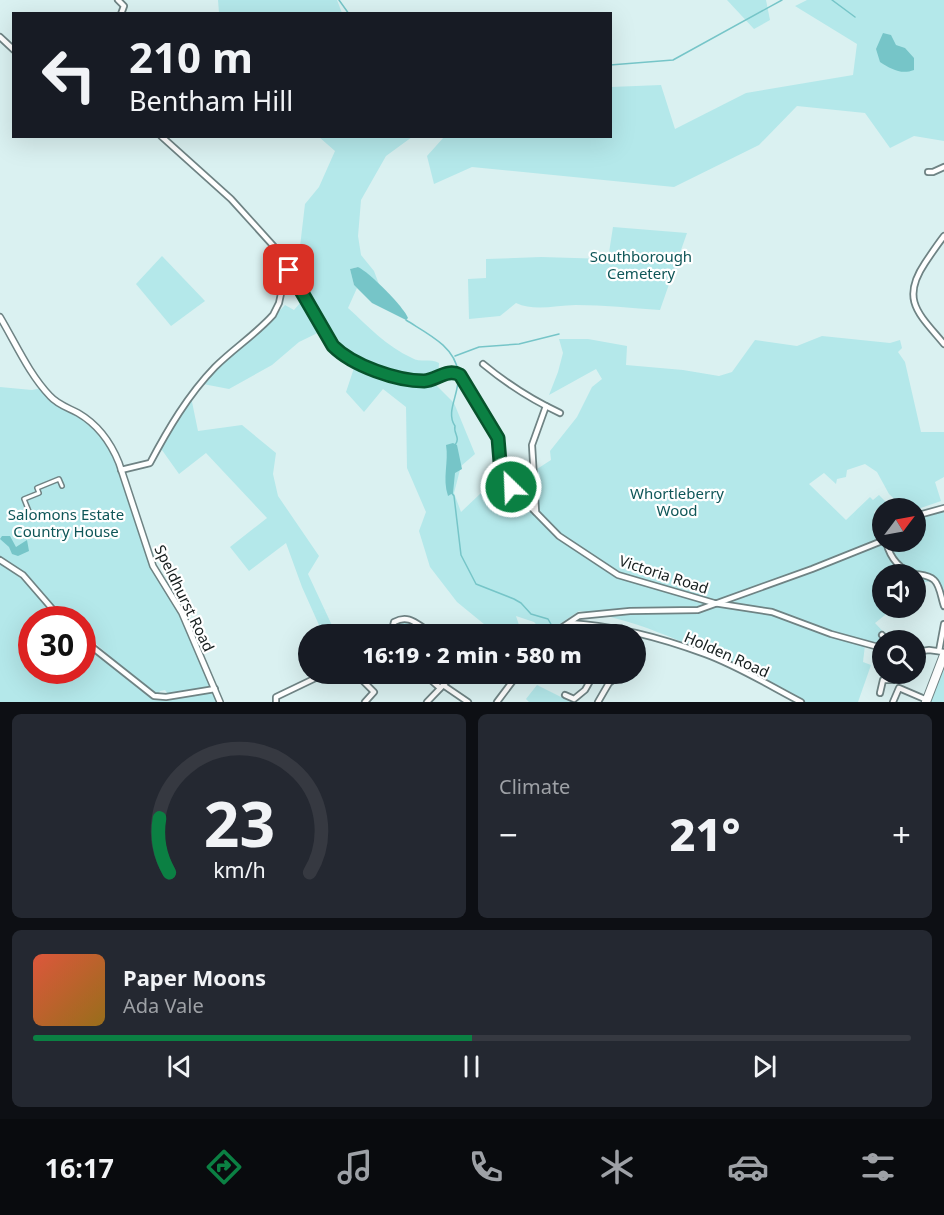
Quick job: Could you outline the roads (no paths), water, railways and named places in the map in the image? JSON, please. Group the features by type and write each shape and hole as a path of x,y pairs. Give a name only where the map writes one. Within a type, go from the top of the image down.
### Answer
{"highway":[{"path":"927,701 942,653"}],"street":[{"path":"0,37 12,48"},
{"path":"121,470 150,463 193,393 214,368 273,315 282,289 278,251 231,199 163,138"},
{"path":"931,180 930,172 944,167"},
{"path":"944,236 914,282 913,295 921,315 944,344"},
{"name":"Victoria Road","path":"278,251 333,346 339,352 371,369 406,378 426,381 453,372 463,379 498,438 501,474 559,536 618,575 714,603 772,612 831,634 872,645"},
{"name":"Speldhurst Road","path":"0,317 46,392 58,403 81,415 98,430 112,448 153,566 182,613 220,702"},
{"path":"483,364 507,384 517,387 560,413"},
{"path":"536,512 532,445 546,406"},
{"path":"32,519 24,499 39,493 37,488 59,479 62,486"},
{"path":"926,513 944,508"},
{"path":"568,624 579,616 630,611 698,610 872,546"},
{"path":"888,552 897,565 910,573 929,577 936,582 944,606"},
{"path":"0,560 23,575 50,606"},
{"path":"393,624 405,617 419,624"},
{"name":"Holden Road","path":"570,622 599,625 665,640 707,654 801,702"},
{"path":"926,652 942,653 944,624"},
{"path":"96,650 154,696 166,697 215,689"},
{"path":"276,702 276,697 304,684"},
{"path":"365,702 374,692 366,684"},
{"path":"438,684 468,702"},
{"path":"427,702 445,684"},
{"path":"498,702 511,684"},
{"path":"565,695 574,699 580,695 587,684"},
{"path":"598,702 608,684"},
{"path":"880,693 882,684"},
{"path":"892,702 899,688 927,701"}],"waterway":[{"path":"339,0 348,12"},
{"path":"612,65 673,60 782,0"},
{"path":"832,0 855,17"},
{"path":"406,320 446,348 456,363 458,372"},
{"path":"455,356 479,347 519,344 559,334"},
{"path":"455,445 457,438 452,421 452,409 458,376"},
{"path":"451,492 454,496 461,555 476,584 514,599 531,614 548,619 551,624"}],"park label":[{"name":"Southborough Cemetery","path":"641,264"},
{"name":"Whortleberry Wood","path":"677,502"},
{"name":"Salomons Estate Country House","path":"66,522"}]}
